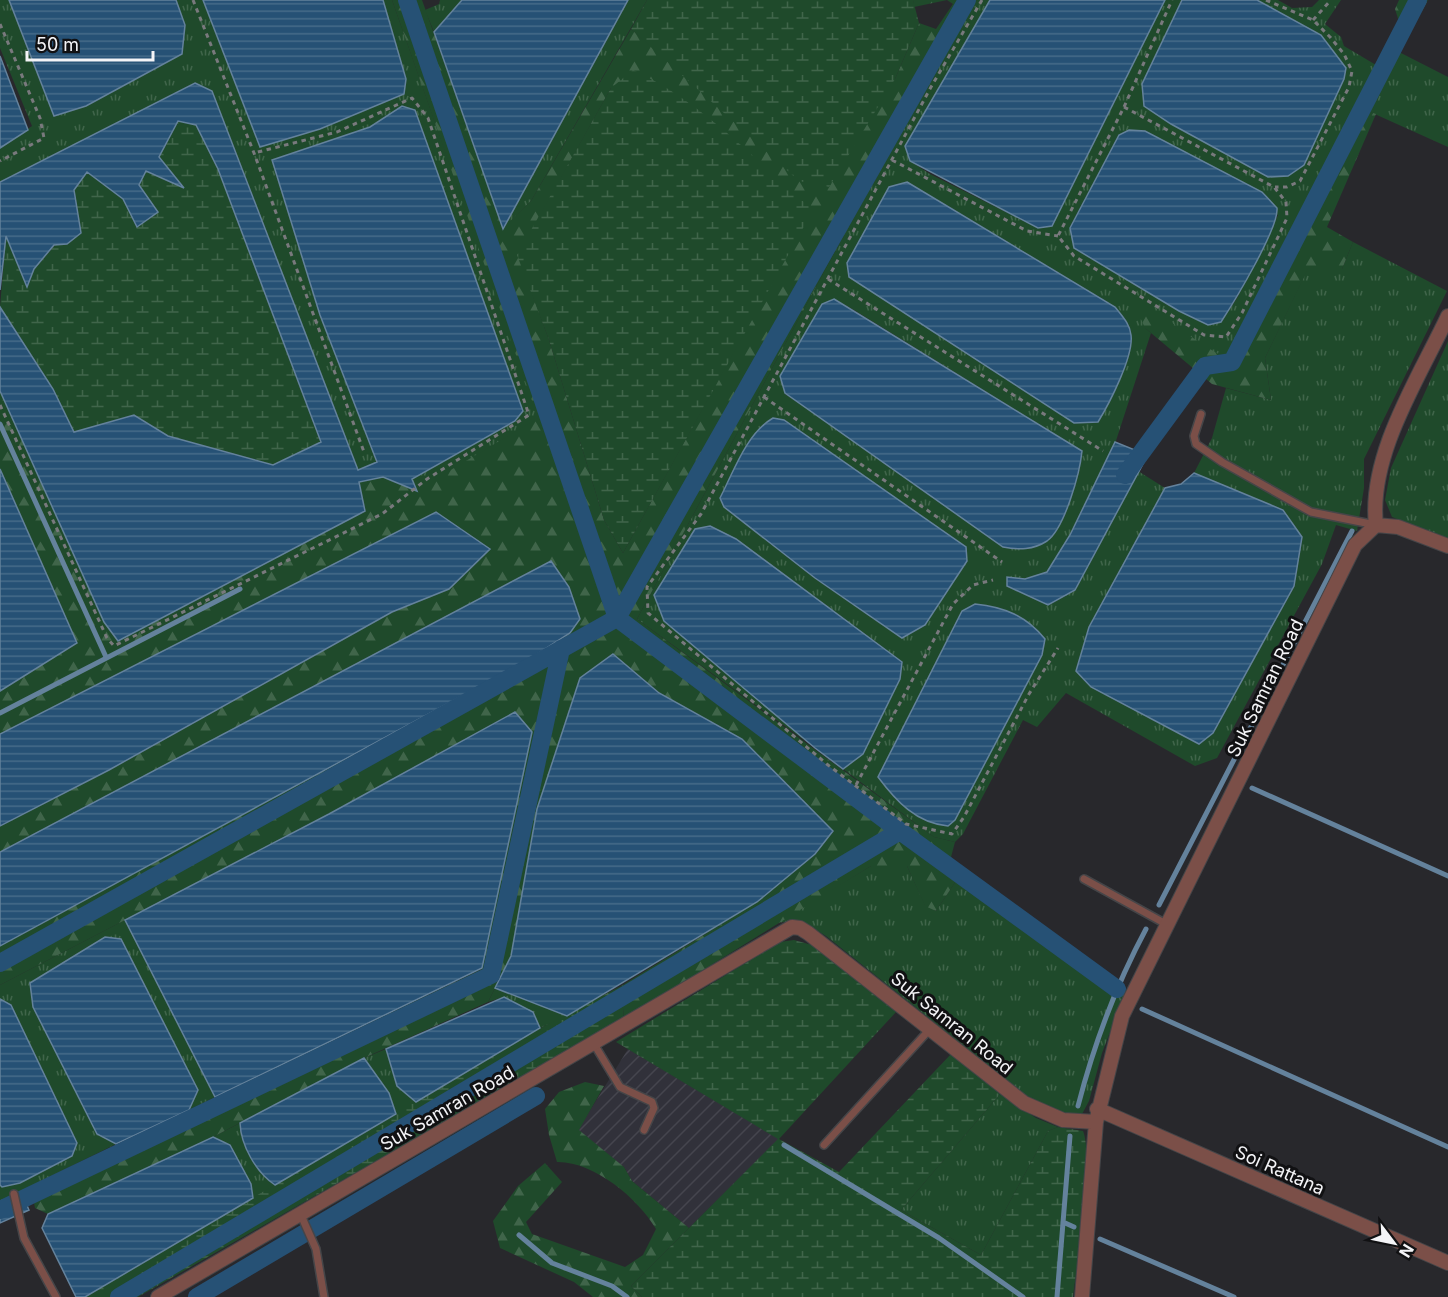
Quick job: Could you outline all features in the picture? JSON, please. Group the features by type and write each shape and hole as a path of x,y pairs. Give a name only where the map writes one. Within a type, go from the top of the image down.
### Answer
{"street":[{"path":"1448,316 1391,436 1377,479 1374,505 1376,525 1398,527 1448,546"},
{"name":"Suk Samran Road","path":"158,1297 792,927 800,927 808,933 1024,1103 1063,1120 1096,1115 1122,1016 1355,545 1376,525"},
{"path":"1082,1297 1096,1115"},
{"name":"Soi Rattana","path":"1096,1115 1448,1263"}],"lane":[{"path":"1201,414 1194,436 1196,444 1222,462 1311,512 1376,525"},
{"path":"1084,879 1166,924"},
{"path":"824,1145 931,1028"},
{"path":"594,1044 620,1087 652,1102 654,1108 644,1130"},
{"path":"14,1194 24,1238 56,1297"},
{"path":"300,1213 316,1249 324,1297"}],"path":[{"path":"193,0 254,153 364,452"},
{"path":"982,0 892,160 701,514 647,587 648,613 856,786 906,824 952,834 964,817 1029,694 1058,648"},
{"path":"1058,236 1124,107 1172,0"},
{"path":"1266,0 1313,20 1344,54 1352,71 1349,87 1300,181 1287,187 1274,187"},
{"path":"1313,20 1331,0"},
{"path":"0,24 40,118 44,138 0,161"},
{"path":"0,405 107,638 114,646 382,514 427,479 529,415 428,118 412,98 337,132 254,153"},
{"path":"892,160 1027,231 1058,236 1074,256 1194,329 1204,335 1226,337 1242,313 1287,218 1286,202 1274,187 1124,107"},
{"path":"828,279 1103,451"},
{"path":"764,397 1002,562"},
{"path":"856,786 953,604 973,585 993,580"}],"shaded area":[{"path":"628,1049 779,1139 689,1228 632,1181 624,1167 578,1130"}],"green space":[{"path":"0,0 9,0 55,116 185,25 176,0 203,0 261,147 320,129 404,94 406,79 383,0 392,0 539,418 417,491 412,479 515,421 402,106 370,127 272,161 320,315 377,463 358,470 195,83 0,182 0,148 32,126 0,48"},
{"path":"392,0 422,0 503,228 531,201 631,29 666,59 895,79 919,23 936,29 953,4 947,0 976,0 838,246 637,619 934,837 955,842 951,857 964,869 936,911 925,906 907,866 871,866 624,1019 621,986 757,902 770,890 742,739 659,693 613,654 580,678 537,809 511,956 488,1002 364,1058 213,1137 48,1214 35,1208 31,1186 482,969 515,712 329,814 0,985 0,946 528,660 570,633 139,780 0,852 0,826 109,770 392,612 449,589 490,549 436,513 0,734 0,691 76,643 0,469 0,391 104,622 118,641 359,482 383,477 417,490 538,418","holes":["611,88 812,210 623,553 604,520 549,340 518,255"]},
{"path":"440,0 462,0 434,32 425,10 439,4"},
{"path":"628,0 647,0 531,201 503,229"},
{"path":"647,0 913,0 919,23 895,79 829,187 799,181 631,29"},
{"path":"913,0 947,0 914,7"},
{"path":"976,0 990,0 905,146 910,161 930,174 1038,228 1052,226 1165,0 1182,0 1142,84 1144,106 1171,124 1268,177 1303,165 1344,79 1346,68 1321,35 1257,0 1278,0 1292,8 1312,7 1319,0 1341,0 1325,24 1341,37 1344,46 1376,65 1304,211 1225,358 1145,328 1151,333 1112,453 1070,535 1047,572 1025,579 1007,578 1007,586 1049,605 1075,590 1138,471 1165,488 1089,627 1076,671 1091,687 1199,744 1213,733 1294,586 1283,510 1194,473 1212,438 1226,388 1271,400 1265,358 1308,268 1342,269 1353,242 1447,291 1364,459 1364,488 1357,531 1336,525 1322,564 1217,758 1195,766 1066,693 1037,727 1023,720 963,834 955,842 934,837 843,769 863,754 902,662 736,539 710,526 695,529 654,595 664,621 815,748 637,619 838,246","holes":["1119,135 1278,215 1237,298 1221,322 1208,325 1179,311 1074,248 1070,227","834,299 1082,451 810,410 785,394","724,507 967,561 925,624 902,638 815,578"]},
{"path":"1399,0 1428,0 1405,41 1395,9"},
{"path":"1399,52 1448,77 1448,147 1368,111"},
{"path":"633,70 682,98 705,115 813,210 623,553 604,520 549,340 517,255 611,88"},
{"path":"1368,111 1376,114 1327,227 1353,242 1342,269 1308,269 1265,358 1271,400 1212,384 1145,328 1131,297 1209,349 1237,363"},
{"path":"178,120 196,125 218,169 321,443 273,465 168,436 134,416 74,432 53,389 0,307 6,235 27,287 34,269 55,245 67,244 81,233 74,190 87,172 124,199 137,227 139,184 146,171 183,187 159,157"},
{"path":"1448,341 1448,538 1392,517 1385,500 1391,468"},
{"path":"871,866 907,866 925,905 936,911 964,869 1126,990 1102,1053 1089,1101 1082,1114 1063,1113 1027,1096 826,936 800,920 776,923"},
{"path":"125,920 215,1097 189,1110 197,1090 33,1007 97,1134 116,1144 31,1186 22,1194 0,1201 0,985"},
{"path":"794,940 812,945 896,1012 779,1139 839,1172 952,1053 1000,1094 901,1210 981,1255 1048,1131 1058,1127 1083,1131 1086,1144 1086,1186 1073,1297 642,1297 631,1286 778,1139 616,1042 780,942"},
{"path":"621,986 624,1019 138,1297 85,1297 533,1032"},
{"path":"495,988 567,1016 540,1028 533,1012 504,997 488,1002"},
{"path":"386,1049 397,1086 416,1102 396,1114 389,1093 364,1058"},
{"path":"585,1082 604,1086 579,1130 624,1167 632,1181 689,1228 631,1286 642,1297 593,1297 574,1282 500,1248 493,1221 518,1186 545,1163 562,1182 526,1222 532,1234 625,1267 643,1255 656,1229 638,1205 599,1175 571,1163 557,1162 549,1135 545,1109 559,1092"},
{"path":"1000,1094 1036,1118 1058,1127 1048,1131 981,1255 901,1210"},
{"path":"240,1123 243,1141 251,1158 268,1180 275,1185 253,1198 251,1184 230,1145 213,1137"}],"water":[{"path":"9,0 176,0 185,25 182,54 86,106 54,116"},
{"path":"203,0 383,0 406,79 404,94 320,129 260,147"},
{"path":"462,0 628,0 503,229 434,32"},
{"path":"990,0 1165,0 1052,226 1038,228 910,161 905,146"},
{"path":"1182,0 1257,0 1321,35 1346,68 1344,79 1304,165 1288,176 1268,177 1171,124 1144,106 1142,84"},
{"path":"0,56 28,130 0,148"},
{"path":"195,83 212,91 358,470 377,462 320,315 272,160 370,127 402,106 415,110 523,411 515,421 412,479 417,491 383,477 359,482 365,511 118,641 104,622 0,391 0,307 53,389 74,432 134,415 168,436 273,465 321,442 218,169 196,125 178,121 159,157 184,188 146,171 139,185 158,212 137,227 123,199 87,172 74,190 81,233 67,244 54,245 34,269 27,287 6,236 0,290 0,182"},
{"path":"1129,130 1145,131 1262,192 1277,208 1276,218 1264,248 1221,322 1208,325 1179,311 1074,248 1070,228 1119,135"},
{"path":"907,182 1115,307 1127,324 1131,344 1125,367 1098,422 1074,423 849,277 847,263 889,187"},
{"path":"834,299 1082,451 1075,485 1065,512 1054,534 1047,541 1026,548 1003,547 785,393 780,376 822,304"},
{"path":"773,418 784,420 966,547 967,561 925,625 902,638 815,578 724,507 720,498 748,443 755,433"},
{"path":"1115,442 1135,450 1144,462 1075,590 1048,605 1007,586 1007,577 1025,579 1047,572 1070,535"},
{"path":"0,469 77,643 0,691"},
{"path":"1194,473 1283,510 1302,537 1294,586 1213,733 1199,744 1091,687 1076,671 1089,627 1165,488 1181,484"},
{"path":"436,512 490,549 449,589 392,612 109,770 0,826 0,734"},
{"path":"710,526 736,539 902,662 900,679 863,754 843,769 664,621 654,595 695,529"},
{"path":"551,561 569,587 580,619 570,633 528,660 0,946 0,852"},
{"path":"975,604 1014,614 1030,624 1045,639 1042,655 955,820 948,826 917,816 892,794 878,777 962,611"},
{"path":"613,654 659,693 742,739 833,831 815,854 757,902 567,1016 495,988 511,956 537,809 580,678"},
{"path":"515,712 532,732 482,968 215,1097 125,920 329,814"},
{"path":"105,937 121,939 198,1090 189,1110 116,1144 97,1134 33,1007 30,983"},
{"path":"504,997 533,1012 540,1028 416,1102 397,1086 386,1049"},
{"path":"0,999 11,1005 77,1143 72,1156 20,1183 2,1187 0,1185"},
{"path":"364,1058 389,1093 396,1114 275,1185 268,1180 251,1158 243,1141 240,1123"},
{"path":"213,1137 230,1145 251,1184 253,1198 85,1297 76,1297 42,1228 48,1214"},
{"path":"22,1194 29,1210 0,1223 0,1201"}],"waterway":[{"path":"407,0 617,618 900,831 1117,989"},
{"path":"0,963 617,618 967,0"},
{"path":"1125,475 1205,366 1232,362 1418,0"},
{"path":"0,424 106,657"},
{"path":"1159,905 1352,531"},
{"path":"0,713 240,589"},
{"path":"0,1210 491,975 561,649"},
{"path":"1252,788 1448,876"},
{"path":"119,1297 900,831"},
{"path":"1078,1106 1107,1015 1146,929"},
{"path":"1142,1009 1448,1147"},
{"path":"197,1297 536,1096"},
{"path":"1057,1297 1070,1136"},
{"path":"784,1145 939,1238 1023,1297"},
{"path":"1063,1222 1074,1227"},
{"path":"519,1235 552,1263 612,1286 627,1297"},
{"path":"1100,1239 1234,1297"}]}
